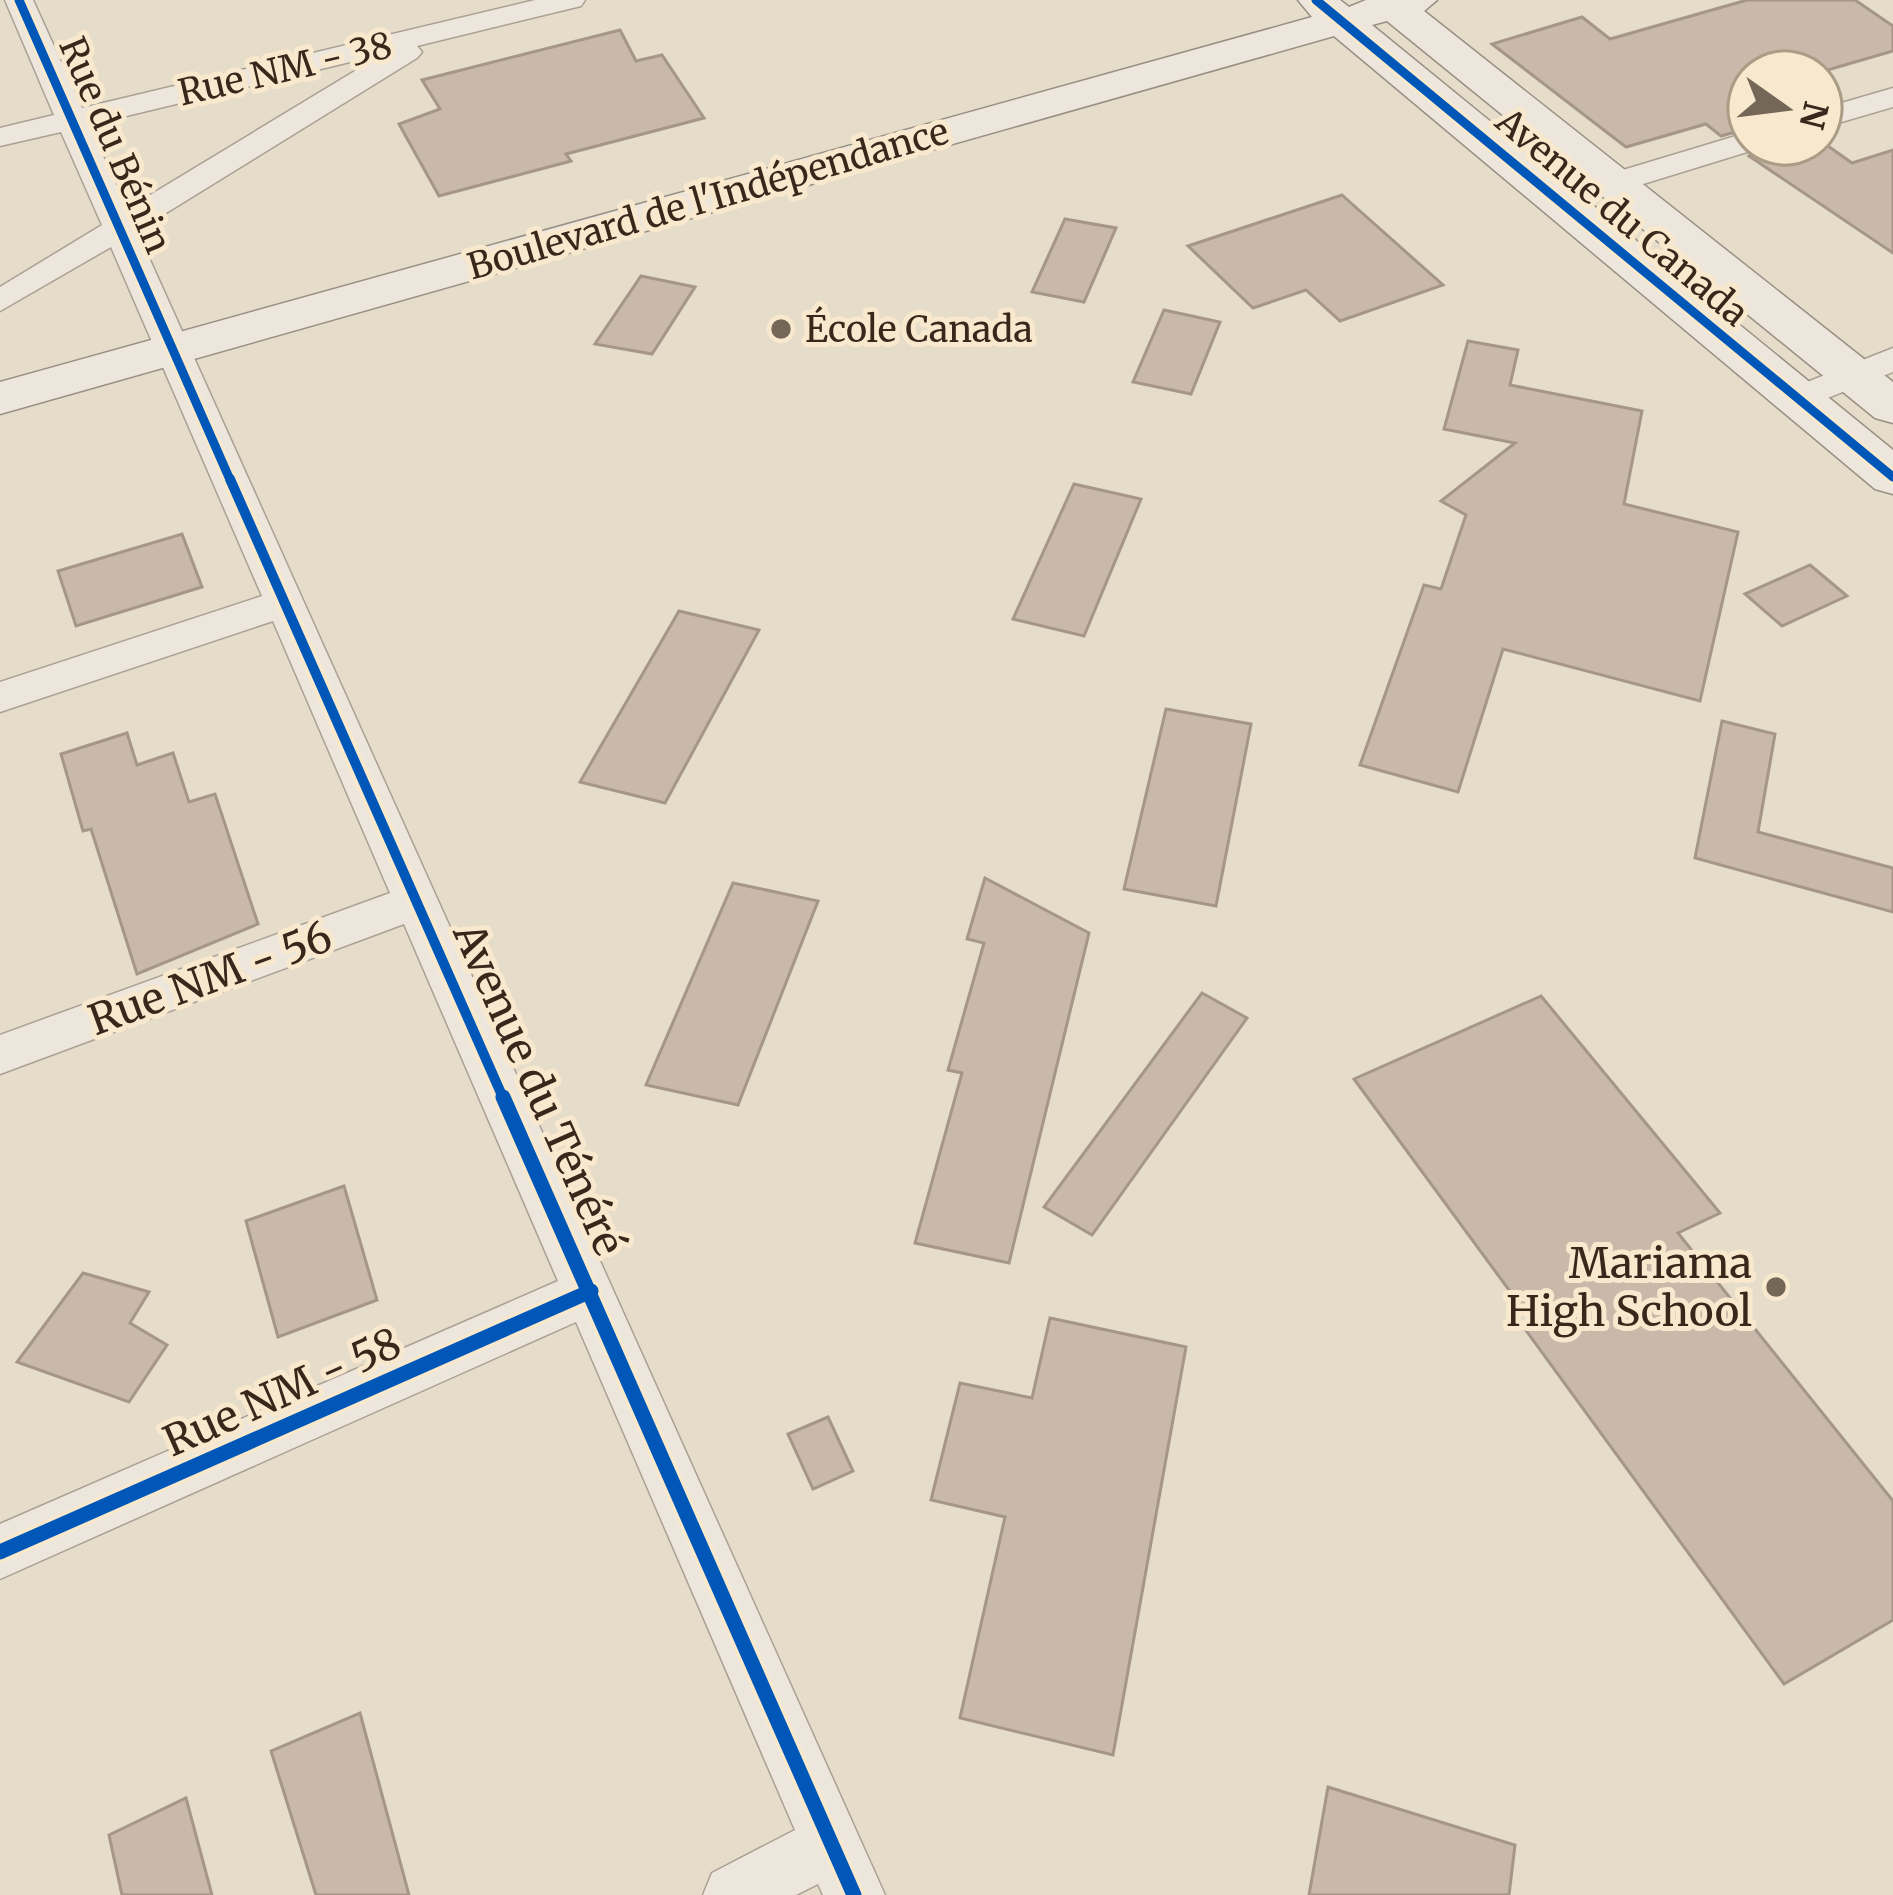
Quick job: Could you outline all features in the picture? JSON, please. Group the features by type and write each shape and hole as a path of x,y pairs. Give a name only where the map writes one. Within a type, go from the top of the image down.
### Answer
{"main road":[{"name":"Boulevard de l'Indépendance","path":"0,398 163,333 1320,7 1399,2"},
{"name":"Avenue du Canada","path":"1399,2 1614,183 1872,367 1893,407"},
{"name":"Avenue du Canada","path":"1320,7 1893,477"},
{"name":"Boulevard de l'Indépendance","path":"0,354 163,333"}],"street":[{"name":"Rue du Bénin","path":"20,0 163,333"},
{"path":"0,301 489,0"},
{"name":"Rue NM - 38","path":"0,137 571,0"},
{"path":"1845,112 1893,97"},
{"path":"1614,183 1725,149"},
{"name":"Avenue du Ténéré","path":"163,333 420,900 842,1869"},
{"path":"1795,400 1872,367"},
{"path":"0,697 286,602"},
{"name":"Rue NM - 56","path":"0,1055 420,900"},
{"name":"Rue NM - 58","path":"0,1552 591,1291"},
{"path":"734,1895 842,1869"}],"building":[{"path":"1747,0 1855,0 1893,26 1893,51 1845,65 1845,48 1725,48 1725,135 1706,124 1626,147 1492,44 1582,17 1610,39"},
{"path":"620,30 636,61 662,55 704,118 566,154 571,161 439,196 399,124 440,109 422,80"},
{"path":"1893,150 1893,253 1767,168 1845,168 1845,158 1852,163"},
{"path":"1342,195 1443,285 1340,321 1306,290 1253,308 1188,246"},
{"path":"1065,219 1116,228 1084,302 1032,292"},
{"path":"641,276 695,287 652,354 595,344"},
{"path":"1164,310 1220,322 1191,394 1133,382"},
{"path":"1468,341 1518,350 1510,385 1642,411 1624,504 1738,532 1700,701 1503,649 1458,792 1360,765 1424,585 1441,589 1466,515 1441,501 1515,443 1444,429"},
{"path":"1074,484 1141,499 1084,636 1013,619"},
{"path":"182,534 202,587 76,626 58,571"},
{"path":"1810,565 1847,596 1782,626 1745,594"},
{"path":"679,611 759,630 665,803 580,782"},
{"path":"1166,709 1251,724 1216,906 1124,889"},
{"path":"1722,721 1775,734 1758,832 1893,868 1893,912 1695,858"},
{"path":"127,733 137,765 173,753 189,802 215,794 258,924 137,974 91,829 83,831 61,754"},
{"path":"985,878 1089,933 1009,1263 915,1243 962,1073 948,1070 984,943 967,939"},
{"path":"733,883 818,901 738,1105 646,1085"},
{"path":"1202,993 1247,1018 1092,1235 1044,1207"},
{"path":"1541,996 1720,1213 1678,1233 1893,1501 1893,1620 1784,1684 1522,1325 1531,1320 1354,1079"},
{"path":"344,1186 377,1300 278,1337 246,1221"},
{"path":"83,1273 149,1292 130,1323 167,1345 129,1402 17,1362"},
{"path":"1050,1318 1186,1347 1113,1755 960,1718 1005,1517 931,1500 960,1383 1032,1398"},
{"path":"828,1417 853,1471 813,1489 788,1434"},
{"path":"360,1713 409,1895 316,1895 271,1751"},
{"path":"1328,1787 1515,1845 1509,1895 1309,1895"},
{"path":"186,1798 212,1895 122,1895 109,1835"}],"cycle path":[{"path":"19,0 854,1895"},
{"path":"1316,0 1893,477"},
{"path":"0,1552 591,1291"}],"place":[{"name":"École Canada","path":"781,329"},
{"name":"Mariama High School","path":"1776,1287"}]}
